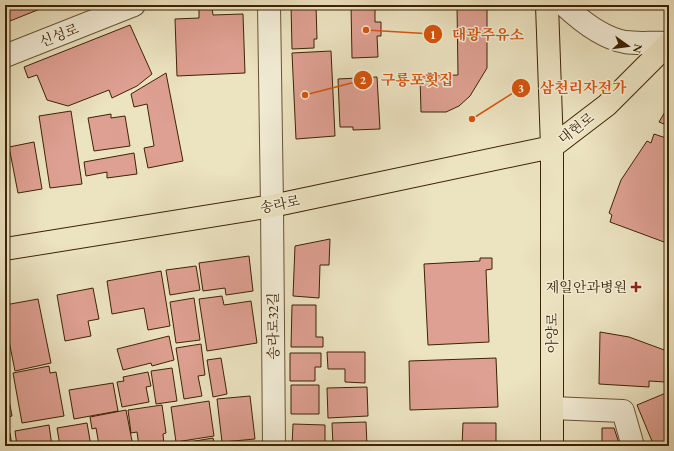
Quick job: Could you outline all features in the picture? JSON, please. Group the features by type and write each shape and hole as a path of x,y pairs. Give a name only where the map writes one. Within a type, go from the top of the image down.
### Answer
{"main road":[{"name":"아양로","path":"547,5 552,147 552,446"},
{"name":"대현로","path":"552,147 607,105 669,43"},
{"name":"송라로","path":"5,249 272,206 552,147"}],"street":[{"name":"신성로","path":"5,56 134,5"},
{"name":"송라로32길","path":"269,5 274,446"},
{"path":"564,5 590,26 609,37 625,42 669,43"},
{"path":"552,408 623,411 633,446"}],"building":[{"path":"5,5 50,5 5,23"},
{"path":"291,5 316,5 317,39 314,39 314,48 292,49"},
{"path":"351,5 375,5 375,22 381,22 381,36 377,36 378,57 352,58"},
{"path":"457,5 487,5 487,68 470,96 459,106 446,112 421,112 420,76 458,75"},
{"path":"212,7 213,15 243,14 245,73 177,76 175,19 199,18 199,8"},
{"path":"130,25 152,74 137,86 112,98 109,90 68,106 47,100 37,75 28,78 24,67"},
{"path":"331,51 335,136 296,139 292,53"},
{"path":"166,73 183,161 148,168 144,148 154,146 147,104 134,107 131,94"},
{"path":"377,77 380,129 353,130 353,127 340,127 338,79"},
{"path":"669,105 669,126 659,122"},
{"path":"71,111 82,184 50,188 39,116"},
{"path":"111,114 111,118 125,116 130,146 94,151 88,118"},
{"path":"654,134 669,139 669,228 664,242 610,222 612,215 609,213 621,180 647,141 651,143"},
{"path":"34,142 42,189 18,193 9,147"},
{"path":"134,153 137,174 107,178 107,172 86,176 84,162"},
{"path":"5,162 9,189 5,190"},
{"path":"330,239 329,265 320,265 319,298 293,296 295,246"},
{"path":"249,256 253,291 226,295 225,288 203,291 199,263"},
{"path":"480,258 492,258 492,269 486,270 489,342 428,345 424,264 480,261"},
{"path":"196,266 200,290 170,295 166,270"},
{"path":"161,271 170,326 148,330 144,308 112,314 107,281"},
{"path":"93,288 99,319 88,321 91,336 65,341 57,295"},
{"path":"222,296 224,305 251,301 257,343 207,351 199,299"},
{"path":"194,298 200,340 176,343 170,302"},
{"path":"38,299 51,363 15,371 5,321 5,305"},
{"path":"292,305 316,305 316,337 323,337 323,347 291,347"},
{"path":"600,332 629,337 667,351 665,382 649,381 649,387 599,384"},
{"path":"169,336 174,360 152,366 151,363 123,370 117,349"},
{"path":"201,344 205,375 198,376 202,396 184,399 176,348"},
{"path":"327,352 365,352 365,383 345,382 345,369 328,369"},
{"path":"290,353 321,353 321,367 315,367 315,381 290,381"},
{"path":"221,358 227,394 213,397 207,360"},
{"path":"496,358 498,407 410,410 409,361"},
{"path":"49,366 50,373 56,372 64,416 22,423 13,373"},
{"path":"172,368 177,401 156,404 151,371"},
{"path":"148,372 151,386 146,387 149,402 122,407 117,382 124,381 123,377"},
{"path":"5,377 12,416 5,418"},
{"path":"113,383 118,411 74,419 69,390"},
{"path":"291,385 319,385 319,414 291,414"},
{"path":"367,387 368,416 328,418 327,388"},
{"path":"666,393 669,399 669,446 654,446 637,405"},
{"path":"250,396 255,439 222,442 217,399"},
{"path":"209,401 214,436 176,442 171,407"},
{"path":"162,405 166,433 163,434 164,445 139,446 137,432 131,433 128,410"},
{"path":"126,410 133,446 94,446 99,445 96,428 92,429 90,417"},
{"path":"366,422 367,446 333,446 332,423"},
{"path":"87,423 91,446 60,446 57,428"},
{"path":"463,423 496,423 496,446 462,446"},
{"path":"293,424 325,425 325,446 292,446"},
{"path":"49,425 52,446 17,446 15,431"},
{"path":"602,428 614,428 620,446 602,446"},
{"path":"10,433 12,446 5,446 5,434"},
{"path":"213,438 215,446 189,446 189,442"},
{"path":"252,443 252,446 228,446"}],"place":[{"name":"대광주유소","path":"366,30"},
{"name":"구룡포횟집","path":"305,95"},
{"name":"삼천리자전가","path":"472,119"},
{"name":"제일안과병원","path":"636,287"}]}
